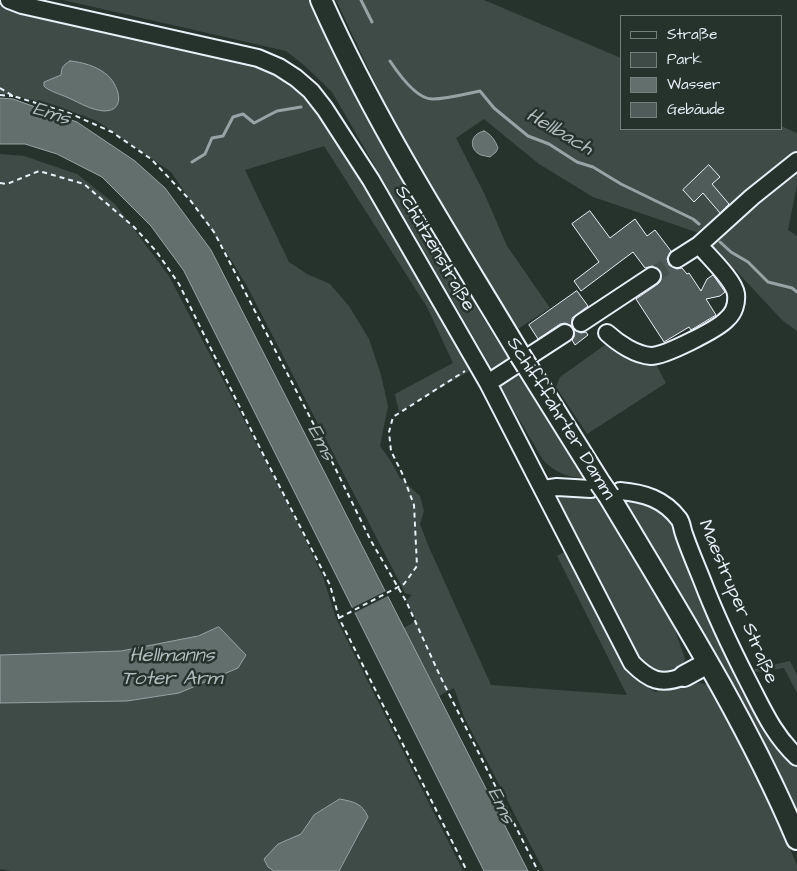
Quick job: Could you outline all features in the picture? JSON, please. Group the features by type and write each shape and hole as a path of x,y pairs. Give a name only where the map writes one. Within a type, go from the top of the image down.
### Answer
{"main road":[{"name":"Schifffahrter Damm","path":"321,0 404,162 605,490 708,663 795,830"},
{"path":"684,676 708,663"}],"street":[{"name":"Schützenstraße","path":"9,0 22,5 258,58 279,67 296,78 311,92 325,109 371,180 478,365 632,663 643,674 657,681 672,681 684,676"},
{"path":"678,259 699,245 752,197 797,161"},
{"path":"607,334 633,351 650,356 658,356 728,319 735,306 736,291 730,281 699,245"},
{"path":"581,323 652,276"},
{"path":"488,383 565,333"},
{"name":"Maestruper Straße","path":"543,489 557,487 637,492 652,496 665,505 680,521 703,583 736,658 761,707 782,742 797,757"}],"path":[{"path":"0,88 13,96"},
{"path":"0,95 13,96 69,113 112,132 151,159 190,200 214,232 371,541 397,589 406,601 440,676 538,871"},
{"path":"0,183 7,184 39,171 84,184 134,227 156,251 179,284 330,585 341,617 467,871"},
{"path":"341,617 397,589 411,577 417,566 414,505 391,451 389,432 393,417 461,373 478,365"}],"green space":[{"path":"63,0 311,0 356,93 405,185 430,230 511,363 498,371 492,369 332,92 305,66 286,51"},
{"path":"336,0 484,0 620,58 620,130 782,130 782,126 797,133 797,185 788,230 797,236 797,331 782,320 702,234 593,197 539,164 484,119 456,138 485,195 507,246 550,308 518,329 409,155"},
{"path":"0,4 258,64 292,81 322,111 473,369 399,412 395,394 453,363 427,307 324,146 245,170 289,262 307,274 330,284 349,306 369,339 381,375 388,406 380,446 400,478 420,496 424,511 420,524 491,685 627,695 557,556 568,550 634,678 655,692 677,688 694,682 709,685 719,699 769,801 797,865 797,871 544,871 464,717 454,688 439,696 404,628 416,621 406,601 412,595 405,593 247,286 228,255 171,172 97,121 55,105 0,93"},
{"path":"0,154 24,156 77,174 115,204 169,276 298,524 323,577 336,618 463,871 339,871 362,830 314,815 301,834 278,844 268,867 274,871 11,871 0,869 0,703 127,701 179,693 219,627 198,636 121,651 0,655"},
{"path":"609,342 653,359 666,383 587,434 556,387 560,377"},
{"path":"515,369 583,478 561,473 543,460 499,385"},
{"path":"570,493 594,495 674,627 685,659 680,671 669,677 642,668 557,503 559,497"},
{"path":"623,497 652,503 677,525 797,764 797,811 735,690"},
{"path":"790,661 797,675 797,693 784,668 755,672 754,669"}],"water":[{"path":"70,61 84,63 106,74 114,84 119,96 116,106 111,110 104,111 95,109 46,88 44,82 61,75 63,67"},
{"name":"Ems","path":"0,98 13,99 77,122 135,161 165,188 211,250 528,871 484,871 184,271 151,226 102,177 57,154 25,144 0,144"},
{"path":"484,131 493,138 498,148 490,157 477,153 472,142 476,135"},
{"name":"Hellmanns Toter Arm","path":"219,627 246,655 238,668 179,693 127,701 0,703 0,655 121,651 198,636"},
{"path":"340,799 357,804 368,817 339,871 274,871 268,867 264,859 278,844 301,834 314,815"}],"pier":[{"path":"388,590 390,595 352,614 350,609"}],"building":[{"path":"709,165 720,177 712,184 729,204 720,213 703,193 694,202 683,190"},
{"path":"590,211 610,238 635,219 647,236 655,230 671,251 667,259 669,265 677,269 682,268 687,274 689,273 701,291 707,279 713,275 725,292 720,296 706,299 716,315 691,330 689,327 664,342 636,299 658,284 661,280 661,271 657,267 652,266 645,268 633,252 581,291 574,281 599,262 572,224"},
{"path":"577,291 588,306 572,318 572,326 565,323 560,324 538,339 529,325"},
{"path":"574,330 581,333 586,332 588,335 575,345 572,340"}],"waterway":[{"path":"361,0 372,22"},
{"name":"Hellbach","path":"390,61 408,85 421,95 427,98 439,99 480,91 494,108 528,136 549,144 577,162 593,167 621,184 693,219 699,224"},
{"name":"Hellbach","path":"192,162 205,154 212,138 223,136 233,117 243,114 254,123 277,111 301,107"},
{"name":"Hellbach","path":"720,242 731,252 748,262 768,282 792,288 797,292"}],"tunnel":[{"path":"652,276 677,259"}]}
